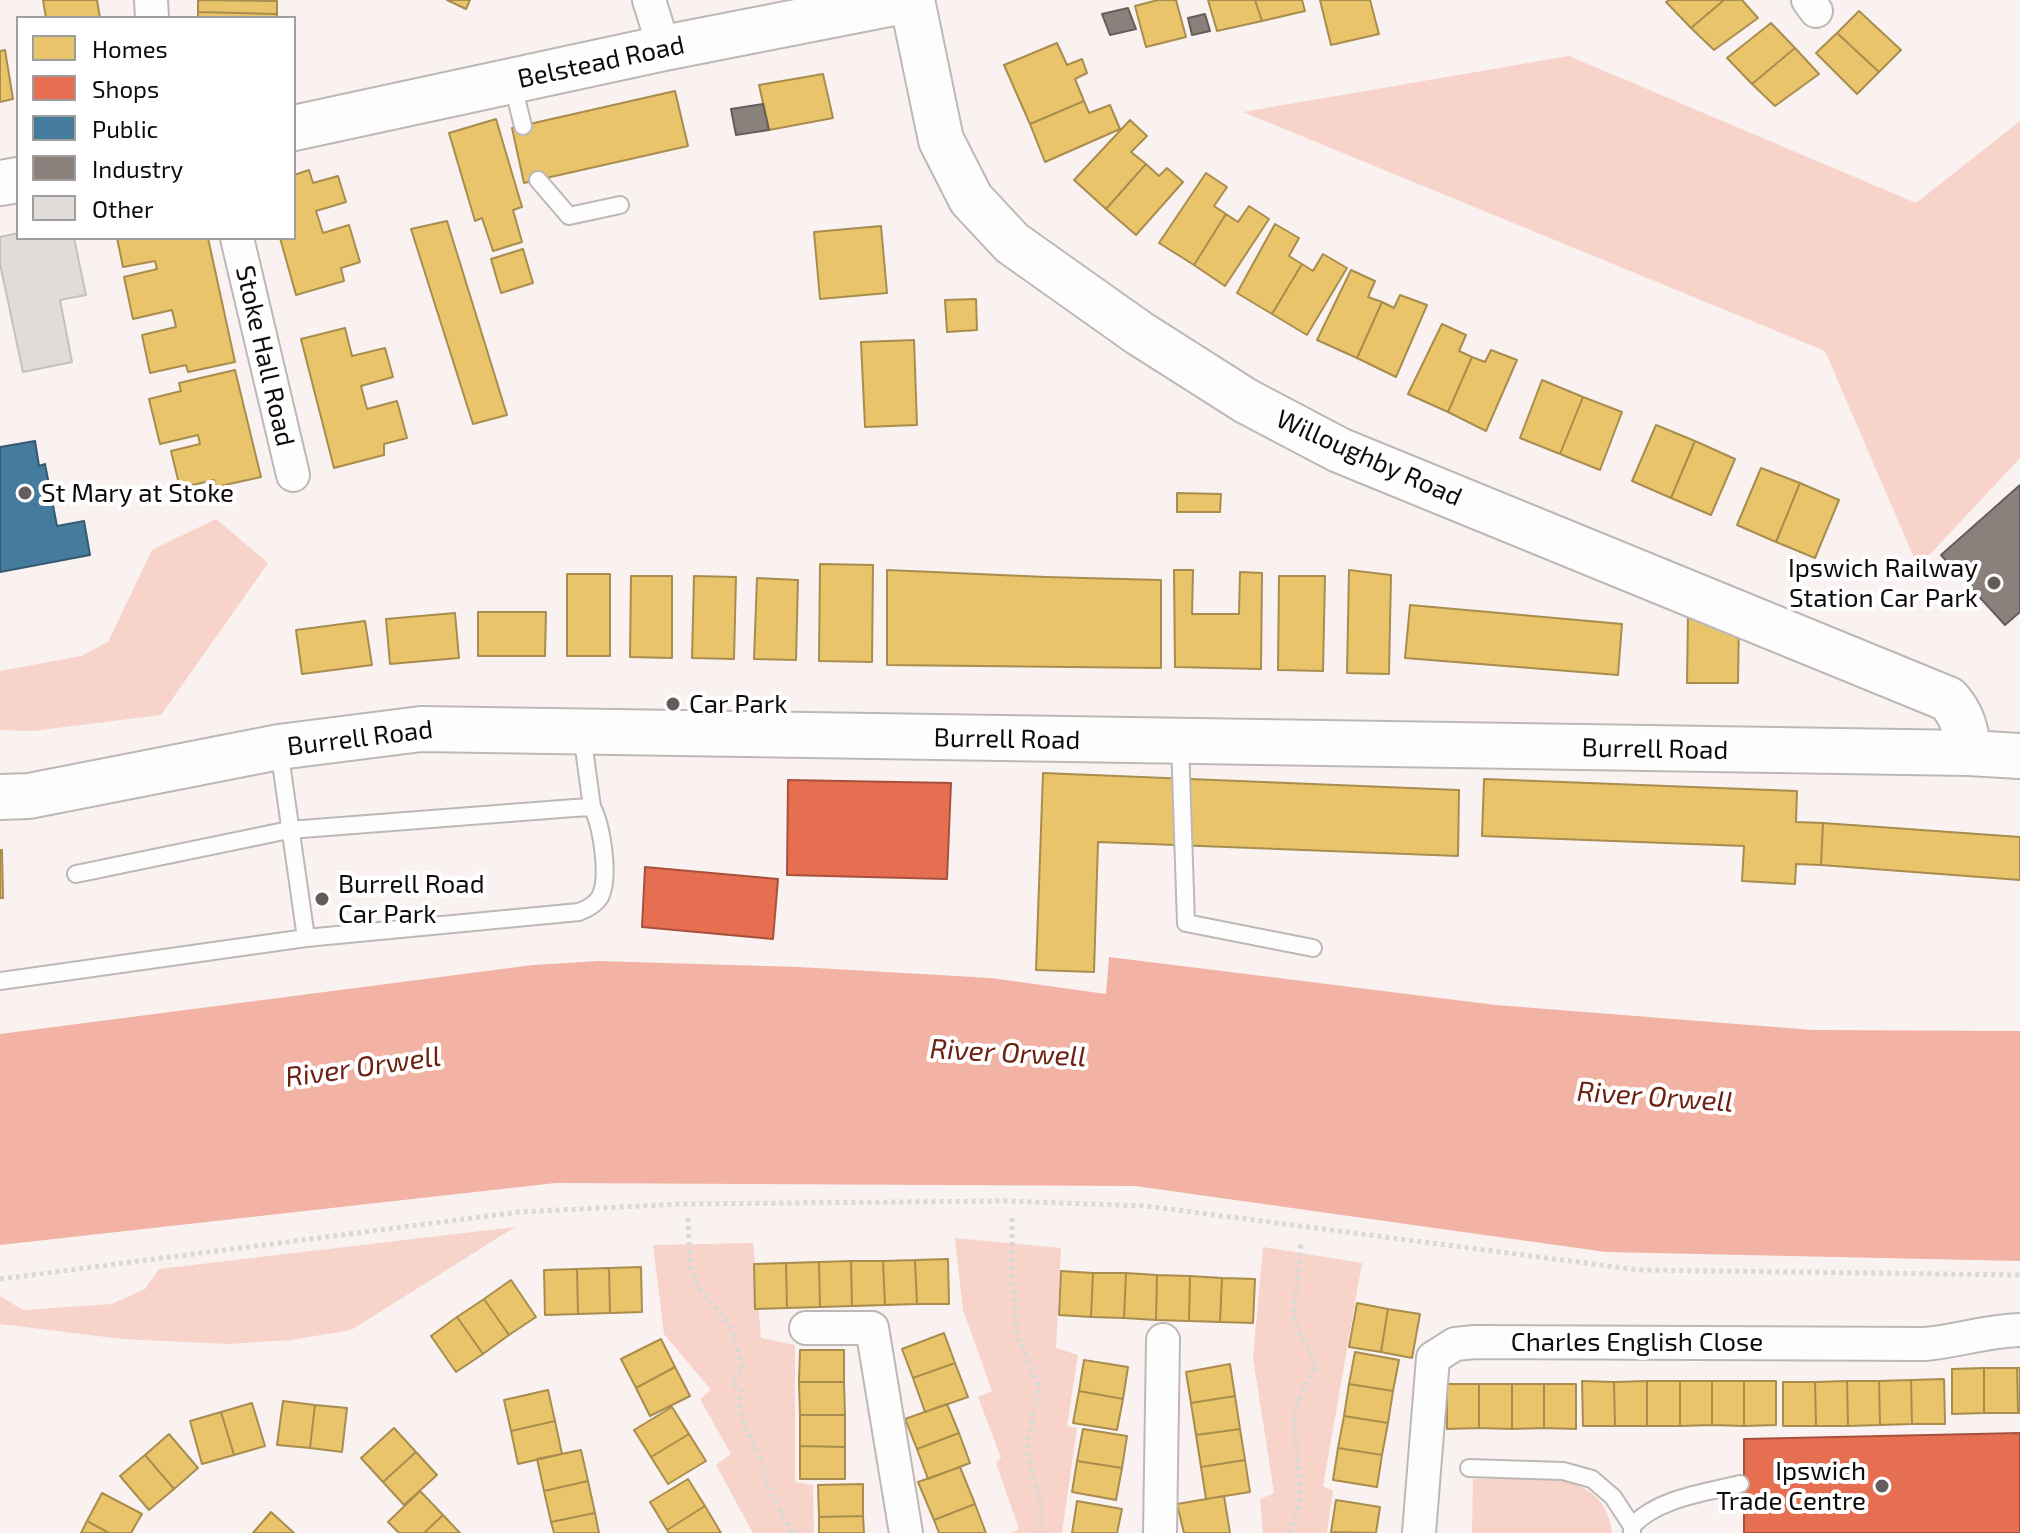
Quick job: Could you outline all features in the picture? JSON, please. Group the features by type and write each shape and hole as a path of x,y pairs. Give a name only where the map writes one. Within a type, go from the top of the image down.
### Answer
{"main road":[{"name":"Belstead Road","path":"296,128 664,48 910,0"},
{"name":"Willoughby Road","path":"910,0 941,140 971,199 1012,243 1126,324 1246,401 1339,450 1948,699 1960,712 1969,753"},
{"name":"Burrell Road","path":"0,797 29,796 279,747 421,729 2020,756"}],"street":[{"path":"649,0 664,48"},
{"name":"Stoke Hall Road","path":"237,240 293,475"},
{"path":"806,1328 872,1328 906,1533"},
{"name":"Charles English Close","path":"1419,1533 1433,1358 1455,1344 1716,1341 1925,1344 1980,1333 2020,1330"},
{"path":"1160,1533 1163,1340"}],"lane":[{"path":"512,81 523,126"},
{"path":"538,180 569,216 620,205"},
{"path":"0,981 306,938 579,912 589,908 601,896 604,847 599,821 592,807 582,732"},
{"path":"1180,742 1186,923 1313,948"},
{"path":"279,747 306,938"},
{"path":"76,874 289,830 592,807"},
{"path":"1469,1468 1578,1474 1603,1486 1632,1529 1641,1517 1675,1500 1740,1484"}],"path":[{"path":"0,1279 519,1212 681,1204 1006,1201 1146,1206 1639,1270 2020,1275"},
{"path":"688,1218 690,1266 699,1288 731,1328 743,1370 735,1375 735,1385 741,1390 740,1408 745,1427 762,1460 768,1488 792,1533"},
{"path":"1012,1218 1017,1336 1039,1387 1028,1440 1030,1465 1041,1505 1040,1533"},
{"path":"1290,1533 1300,1491 1294,1419 1298,1401 1314,1370 1315,1360 1297,1329 1294,1312 1301,1244"}],"shaded area":[{"path":"1569,56 1916,203 2020,121 2020,458 1918,567 1825,351 1243,112"},
{"path":"216,519 268,563 161,715 32,731 0,730 0,671 81,656 108,642 152,550"},
{"path":"515,1227 351,1330 291,1340 228,1344 122,1339 0,1324 0,1296 23,1310 112,1304 145,1289 159,1269"},
{"path":"955,1238 1061,1248 1056,1348 1078,1355 1067,1426 1077,1428 1062,1533 1011,1533 1019,1529 996,1463 1001,1458 978,1397 992,1391 963,1310"},
{"path":"753,1243 761,1338 795,1345 795,1482 813,1485 814,1533 753,1533 716,1465 731,1454 700,1399 711,1390 664,1334 653,1245"},
{"path":"1263,1247 1362,1263 1323,1486 1333,1491 1327,1533 1263,1533 1260,1499 1274,1493 1253,1358"},
{"path":"1537,1478 1578,1486 1594,1495 1606,1511 1612,1533 1472,1533 1473,1479"}],"water":[{"name":"River Orwell","path":"1109,957 1496,1005 1813,1030 2020,1031 2020,1261 1606,1252 1135,1186 556,1183 0,1245 0,1034 533,965 599,961 799,967 991,978 1106,994"}],"building: Homes":[{"path":"43,0 97,0 100,16 46,16"},
{"path":"198,0 277,1 277,14 198,12"},
{"path":"447,0 470,0 466,9"},
{"path":"1158,0 1176,0 1186,37 1146,47 1135,6"},
{"path":"1208,0 1255,0 1262,21 1217,31"},
{"path":"1255,0 1302,0 1305,11 1262,21"},
{"path":"1320,0 1370,0 1379,34 1331,45"},
{"path":"1724,0 1691,28 1666,2"},
{"path":"1724,0 1742,0 1758,18 1714,50 1691,28"},
{"path":"1859,11 1901,50 1879,72 1837,33"},
{"path":"198,12 277,14 277,16 198,16"},
{"path":"1771,23 1795,48 1752,84 1727,58"},
{"path":"1837,33 1879,72 1857,94 1816,53"},
{"path":"1057,43 1067,65 1082,59 1087,73 1075,79 1084,101 1030,124 1004,65"},
{"path":"1795,48 1819,74 1775,106 1752,84"},
{"path":"5,50 13,99 0,102 0,51"},
{"path":"823,74 833,118 769,130 759,85"},
{"path":"675,91 688,146 524,183 512,128"},
{"path":"1084,101 1089,113 1110,105 1120,129 1045,162 1030,124"},
{"path":"496,119 522,207 513,210 522,242 493,251 482,218 475,221 449,133"},
{"path":"1130,120 1147,136 1131,152 1146,164 1106,209 1074,180"},
{"path":"1146,164 1159,176 1167,168 1183,182 1136,235 1106,209"},
{"path":"309,170 313,183 338,176 346,202 316,211 323,233 349,225 360,262 341,268 344,281 296,295 281,240 296,240 296,174"},
{"path":"1206,173 1227,187 1214,206 1226,214 1194,265 1159,243"},
{"path":"1249,206 1269,219 1225,286 1194,265 1226,214 1238,222"},
{"path":"447,221 507,415 473,424 411,229"},
{"path":"1275,224 1299,238 1289,256 1302,264 1272,314 1237,293"},
{"path":"881,226 887,293 820,299 814,232"},
{"path":"117,240 208,240 235,362 188,372 186,365 150,373 142,335 176,327 172,310 133,319 124,277 157,269 155,261 123,267"},
{"path":"523,249 533,283 501,293 491,259"},
{"path":"1323,254 1347,268 1307,335 1272,314 1302,264 1313,271"},
{"path":"1351,270 1375,281 1368,297 1382,302 1357,358 1317,340"},
{"path":"1400,295 1427,305 1396,377 1357,358 1382,302 1394,308"},
{"path":"976,299 977,330 947,332 945,300"},
{"path":"1442,324 1466,335 1459,351 1472,357 1448,412 1408,394"},
{"path":"345,328 352,356 385,348 393,377 361,386 367,409 397,401 407,438 384,444 384,455 334,468 301,339"},
{"path":"914,340 917,425 865,427 861,342"},
{"path":"1491,350 1517,360 1486,431 1448,412 1472,357 1485,362"},
{"path":"235,370 261,477 216,487 214,480 180,488 171,451 200,444 198,435 160,444 149,399 181,391 179,383"},
{"path":"1542,380 1583,397 1560,454 1520,438"},
{"path":"1583,397 1622,412 1600,470 1560,454"},
{"path":"1656,425 1695,441 1671,498 1632,481"},
{"path":"1695,441 1735,459 1711,515 1671,498"},
{"path":"1761,468 1800,483 1776,542 1737,525"},
{"path":"1800,483 1839,500 1815,558 1776,542"},
{"path":"1177,493 1221,494 1220,512 1177,512"},
{"path":"820,564 873,565 872,662 819,661"},
{"path":"887,570 1161,580 1161,668 887,665"},
{"path":"1174,570 1193,570 1192,614 1239,614 1240,572 1262,573 1261,669 1175,667"},
{"path":"1349,570 1391,575 1389,674 1347,673"},
{"path":"567,574 610,574 610,656 567,656"},
{"path":"631,576 672,576 672,658 630,657"},
{"path":"694,576 736,577 734,659 692,658"},
{"path":"1279,576 1325,576 1323,671 1278,670"},
{"path":"757,578 798,580 796,660 754,659"},
{"path":"1410,605 1622,624 1618,675 1405,658"},
{"path":"478,612 546,612 545,656 478,656"},
{"path":"455,613 459,658 390,664 386,619"},
{"path":"1688,615 1739,616 1738,683 1687,683"},
{"path":"365,621 372,665 302,674 296,630"},
{"path":"1043,773 1459,790 1458,856 1098,842 1094,972 1036,970"},
{"path":"1484,779 1797,791 1796,822 1823,823 1821,865 1796,864 1795,884 1742,881 1744,846 1482,836"},
{"path":"1823,823 2020,837 2020,880 1821,865"},
{"path":"2,850 3,898 0,898"},
{"path":"948,1259 949,1304 917,1304 915,1260"},
{"path":"915,1260 917,1304 885,1305 883,1261"},
{"path":"851,1261 852,1306 820,1307 819,1262"},
{"path":"851,1261 883,1261 885,1305 852,1306"},
{"path":"819,1262 820,1307 787,1308 786,1263"},
{"path":"786,1263 787,1308 755,1309 754,1264"},
{"path":"641,1267 642,1312 610,1313 609,1268"},
{"path":"609,1268 610,1313 578,1314 577,1269"},
{"path":"577,1269 578,1314 545,1315 544,1270"},
{"path":"1061,1271 1093,1273 1091,1317 1059,1315"},
{"path":"1093,1273 1126,1273 1124,1318 1091,1317"},
{"path":"1126,1273 1157,1275 1156,1320 1124,1318"},
{"path":"1157,1275 1190,1276 1189,1321 1156,1320"},
{"path":"1190,1276 1222,1278 1220,1322 1189,1321"},
{"path":"1222,1278 1255,1279 1253,1323 1220,1322"},
{"path":"511,1280 536,1317 509,1335 484,1299"},
{"path":"484,1299 509,1335 483,1354 457,1317"},
{"path":"1357,1303 1388,1309 1381,1352 1349,1347"},
{"path":"1388,1309 1420,1314 1412,1358 1381,1352"},
{"path":"457,1317 483,1354 456,1372 431,1336"},
{"path":"944,1333 955,1363 913,1378 902,1349"},
{"path":"661,1339 675,1367 636,1388 621,1359"},
{"path":"800,1350 844,1350 844,1382 799,1382"},
{"path":"1355,1352 1399,1360 1393,1391 1349,1384"},
{"path":"1084,1360 1128,1367 1123,1399 1079,1391"},
{"path":"955,1363 968,1397 925,1412 913,1378"},
{"path":"1230,1364 1235,1396 1191,1403 1186,1372"},
{"path":"675,1367 690,1396 650,1416 636,1388"},
{"path":"1984,1368 2017,1368 2018,1413 1984,1413"},
{"path":"1984,1368 1984,1413 1952,1414 1952,1369"},
{"path":"2017,1368 2020,1368 2020,1413 2018,1413"},
{"path":"1944,1379 1945,1424 1912,1424 1911,1380"},
{"path":"1911,1380 1912,1424 1880,1425 1879,1381"},
{"path":"1582,1381 1614,1382 1615,1426 1583,1426"},
{"path":"1647,1381 1680,1381 1680,1426 1647,1426"},
{"path":"1647,1381 1647,1426 1615,1426 1614,1382"},
{"path":"1680,1381 1712,1381 1712,1425 1680,1426"},
{"path":"1712,1381 1744,1381 1744,1426 1712,1425"},
{"path":"1744,1381 1776,1381 1776,1425 1744,1426"},
{"path":"1847,1381 1879,1381 1880,1425 1848,1426"},
{"path":"1847,1381 1848,1426 1816,1426 1815,1382"},
{"path":"799,1382 844,1382 845,1415 800,1415"},
{"path":"1783,1382 1815,1382 1816,1426 1783,1426"},
{"path":"1349,1384 1393,1391 1388,1423 1344,1416"},
{"path":"1447,1384 1479,1384 1479,1428 1447,1429"},
{"path":"1479,1384 1512,1384 1512,1429 1479,1428"},
{"path":"1512,1384 1544,1384 1544,1428 1512,1429"},
{"path":"1544,1384 1576,1384 1576,1429 1544,1428"},
{"path":"548,1390 555,1421 511,1431 504,1400"},
{"path":"1079,1391 1123,1399 1117,1430 1073,1423"},
{"path":"1235,1396 1240,1429 1196,1435 1191,1403"},
{"path":"283,1401 315,1405 310,1448 277,1445"},
{"path":"252,1403 265,1446 234,1455 221,1412"},
{"path":"947,1404 959,1433 917,1449 905,1419"},
{"path":"315,1405 347,1408 342,1452 310,1448"},
{"path":"672,1407 689,1434 651,1457 634,1430"},
{"path":"221,1412 234,1455 202,1464 190,1421"},
{"path":"800,1415 845,1415 845,1447 800,1446"},
{"path":"1344,1416 1388,1423 1382,1455 1338,1448"},
{"path":"555,1421 562,1454 518,1464 511,1431"},
{"path":"394,1428 416,1452 383,1482 361,1458"},
{"path":"1083,1429 1127,1436 1122,1468 1077,1461"},
{"path":"1240,1429 1245,1460 1201,1467 1196,1435"},
{"path":"959,1433 970,1463 928,1479 917,1449"},
{"path":"169,1434 198,1468 174,1489 145,1455"},
{"path":"689,1434 706,1461 668,1484 651,1457"},
{"path":"800,1446 845,1447 845,1479 800,1479"},
{"path":"1338,1448 1382,1455 1377,1487 1333,1480"},
{"path":"581,1450 588,1481 544,1491 537,1459"},
{"path":"416,1452 437,1475 404,1505 383,1482"},
{"path":"145,1455 174,1489 149,1510 120,1476"},
{"path":"1245,1460 1250,1492 1206,1499 1201,1467"},
{"path":"1077,1461 1122,1468 1116,1500 1072,1492"},
{"path":"960,1467 975,1504 934,1520 918,1482"},
{"path":"688,1479 705,1506 667,1530 650,1502"},
{"path":"588,1481 595,1513 551,1522 544,1491"},
{"path":"863,1484 863,1516 819,1517 818,1485"},
{"path":"420,1491 443,1515 424,1533 399,1533 388,1522"},
{"path":"102,1493 142,1514 131,1533 109,1533 87,1521"},
{"path":"1224,1496 1230,1533 1184,1533 1177,1504"},
{"path":"1336,1500 1380,1507 1376,1533 1331,1532"},
{"path":"1077,1501 1122,1509 1117,1533 1072,1533"},
{"path":"975,1504 986,1533 939,1533 934,1520"},
{"path":"705,1506 721,1533 669,1533 667,1530"},
{"path":"271,1512 294,1533 253,1533"},
{"path":"595,1513 599,1533 554,1533 551,1522"},
{"path":"443,1515 460,1533 424,1533"},
{"path":"863,1516 864,1533 819,1533 819,1517"},
{"path":"87,1521 109,1533 81,1533"}],"building: Shops":[{"path":"788,780 951,783 947,879 787,875"},
{"path":"645,867 778,879 773,939 642,927"},
{"name":"Ipswich Trade Centre","path":"2020,1433 2020,1533 1744,1533 1744,1439"}],"building: Public":[{"name":"St Mary at Stoke","path":"35,441 39,466 45,464 57,526 84,521 90,555 0,572 0,447"}],"building: Industry":[{"path":"1128,8 1136,29 1110,35 1102,14"},
{"path":"1205,14 1210,31 1192,35 1188,18"},
{"path":"763,104 769,130 736,135 731,109"},
{"name":"Ipswich Railway Station Car Park","path":"2020,485 2020,612 2005,625 1941,555"}],"building: Other":[{"path":"16,233 16,240 74,240 86,295 60,300 72,362 23,372 0,264 0,237"}],"place":[{"name":"St Mary at Stoke","path":"25,493"},
{"name":"Ipswich Railway Station Car Park","path":"1994,583"},
{"name":"Car Park","path":"673,704"},
{"name":"Burrell Road Car Park","path":"322,899"},
{"name":"Ipswich Trade Centre","path":"1882,1486"}]}
